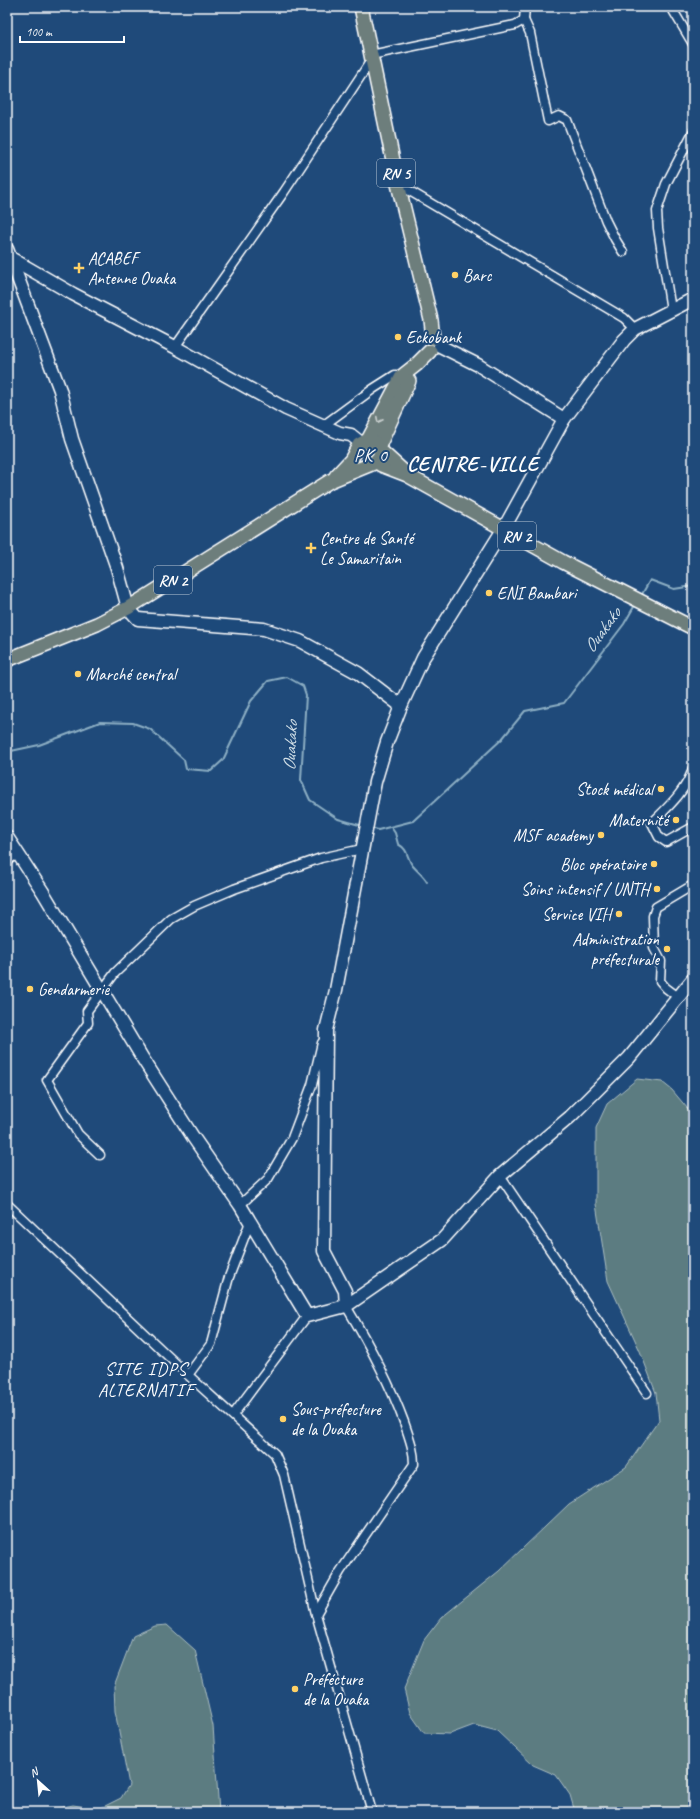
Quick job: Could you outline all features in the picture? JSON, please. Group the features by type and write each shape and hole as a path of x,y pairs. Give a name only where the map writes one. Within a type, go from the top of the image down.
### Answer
{"main road":[{"name":"RN 5","path":"361,7 398,184 432,320 434,345"},
{"path":"368,451 406,378 434,345"},
{"name":"RN 2","path":"330,481 345,467 368,451"},
{"name":"RN 2","path":"7,660 98,624 128,608 330,481 368,451"},
{"name":"RN 2","path":"368,451 382,465 407,475 563,562 693,628"}],"street":[{"path":"524,7 524,20 530,33 548,121 559,116 567,120 606,221 623,252"},
{"path":"671,7 693,44"},
{"path":"175,347 284,192 371,57 515,25 524,20"},
{"path":"671,310 658,228 657,211 666,184 693,132"},
{"path":"398,184 624,318 635,329"},
{"path":"8,254 73,294 175,347 286,409 340,433 351,435 368,451"},
{"path":"8,254 60,390 72,439 117,568 128,608 138,619 264,630 300,641 358,673 401,706"},
{"path":"240,1205 268,1179 292,1138 312,1084 336,990 362,849 370,816 375,782 387,742 401,706 424,658 504,528 564,419 624,340 635,329 693,299"},
{"path":"434,345 478,365 564,419"},
{"path":"324,425 394,375 406,378"},
{"path":"692,773 680,792 652,823 659,837 666,842 693,827"},
{"path":"7,837 102,988 143,1059 193,1137 240,1205 307,1316"},
{"path":"100,1155 78,1134 47,1080 88,1023 87,1011 102,988 115,973 171,919 194,906 234,889 321,858 362,849"},
{"path":"7,861 17,854"},
{"path":"678,997 666,988 660,980 661,961 654,948 653,916 656,907 693,885"},
{"path":"233,1415 307,1316 346,1306 442,1240 500,1176 570,1117 629,1058 693,979"},
{"path":"316,1614 340,1572 414,1464 414,1452 393,1391 377,1359 346,1306 345,1291 324,1251 326,1030"},
{"path":"500,1176 648,1393"},
{"path":"7,1204 188,1375 275,1454 280,1464 316,1614 372,1812"},
{"path":"188,1375 211,1344 229,1277 250,1222"}],"green space":[{"path":"637,1079 662,1082 672,1090 693,1115 693,1812 575,1812 570,1795 556,1775 533,1765 497,1731 474,1725 450,1734 424,1733 410,1713 404,1689 424,1640 441,1618 499,1571 569,1504 626,1467 659,1420 656,1393 640,1351 608,1281 596,1204 596,1128 607,1104"},
{"path":"167,1625 195,1650 213,1726 219,1812 42,1812 73,1805 99,1809 121,1798 129,1785 115,1711 114,1686 133,1636 155,1626"}],"waterway":[{"name":"Ouakako","path":"641,596 650,580 674,589 693,586"},
{"name":"Ouakako","path":"371,828 378,830 413,821 502,739 525,711 564,703 624,624 635,605"},
{"name":"Ouakako","path":"7,753 39,745 100,722 133,723 150,729 184,760 186,769 211,771 223,760 251,701 268,681 287,677 303,686 306,695 301,780 310,800 338,819 363,826"},
{"path":"391,827 395,833 398,844 406,851 412,865 427,882"}],"place":[{"name":"ACABEF Antenne Ouaka","path":"79,268"},
{"name":"Barc","path":"455,275"},
{"name":"Eckobank","path":"398,337"},
{"name":"Centre de Santé Le Samaritain","path":"311,548"},
{"name":"ENI Bambari","path":"489,593"},
{"name":"Marché central","path":"78,674"},
{"name":"Stock médical","path":"661,789"},
{"name":"Maternité","path":"676,820"},
{"name":"MSF academy","path":"601,835"},
{"name":"Bloc opératoire","path":"654,864"},
{"name":"Soins intensif / UNTH","path":"657,889"},
{"name":"Service VIH","path":"619,914"},
{"name":"Administration préfecturale","path":"667,949"},
{"name":"Gendarmerie","path":"30,989"},
{"name":"Sous-préfecture de la Ouaka","path":"283,1419"},
{"name":"Préfécture de la Ouaka","path":"295,1689"}],"district":[{"name":"PK 0","path":"371,455"},
{"name":"CENTRE-VILLE","path":"473,464"},
{"name":"SITE IDPS ALTERNATIF","path":"146,1379"}]}
